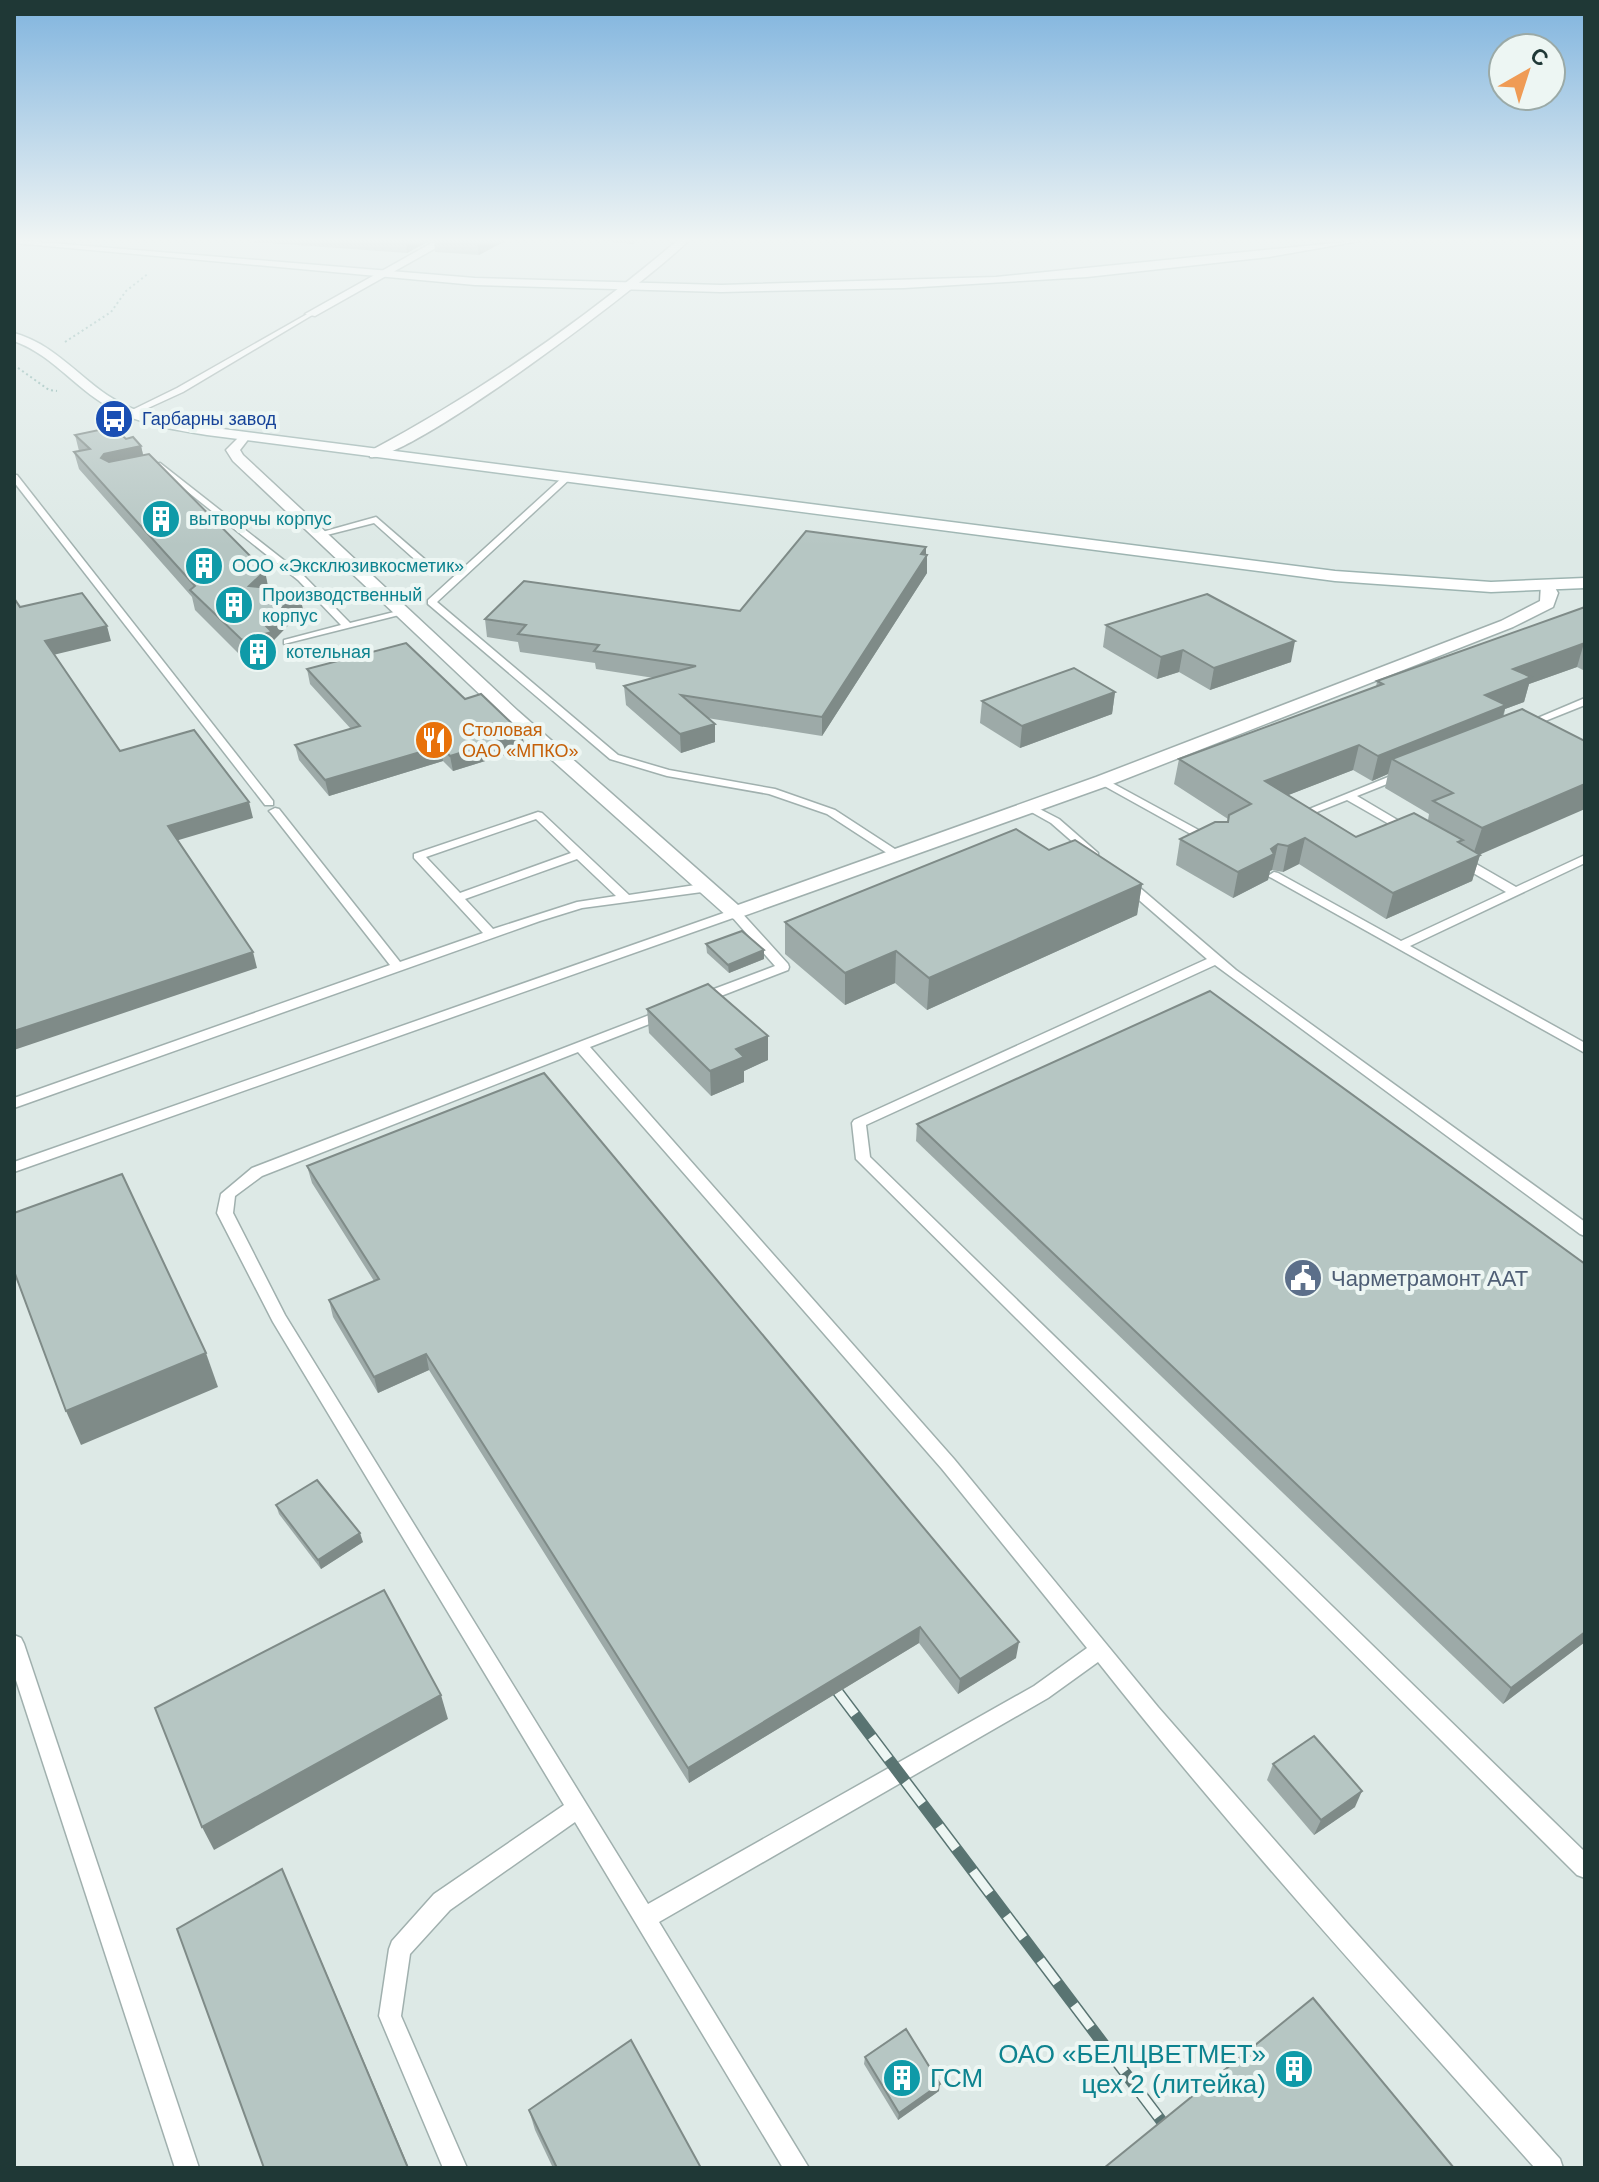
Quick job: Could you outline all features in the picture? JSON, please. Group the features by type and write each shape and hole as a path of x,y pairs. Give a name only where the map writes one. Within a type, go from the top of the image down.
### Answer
{"street":[{"path":"26,342 50,352 101,396 132,412 177,425 243,437 1335,576 1467,588 1585,583"},
{"path":"375,454 478,397 554,342"},
{"path":"243,437 233,450 238,458 702,888 735,913 1103,781 1507,624 1547,604 1550,593 1547,587"}],"lane":[{"path":"132,412 180,390 263,342"},
{"path":"129,472 160,465 301,578 348,626"},
{"path":"14,477 398,967"},
{"path":"567,478 431,602 614,757 667,773 771,791 831,812 897,855"},
{"path":"319,534 376,520 433,571"},
{"path":"287,642 402,613"},
{"path":"1511,731 1585,701"},
{"path":"1303,814 1422,766"},
{"path":"1103,781 1217,844"},
{"path":"1348,796 1425,840"},
{"path":"1030,807 1055,821 1101,861"},
{"path":"491,934 418,856 538,815 625,898"},
{"path":"458,898 580,854"},
{"path":"1451,855 1515,892"},
{"path":"1401,946 1585,859"},
{"path":"1113,871 1216,960 1585,1230"},
{"path":"1274,876 1585,1049"},
{"path":"14,1103 566,909 702,888"},
{"path":"14,1167 735,913 783,967 257,1172 228,1194 225,1213 279,1318 797,2168"},
{"path":"1216,960 859,1123 863,1159 1585,1867"},
{"path":"581,1046 948,1464 1151,1714 1551,2168"},
{"path":"14,1644 187,2168"},
{"path":"644,1918 1041,1692 1100,1650"},
{"path":"455,2168 390,2016 400,1949 442,1902 578,1808"}],"path":[{"path":"65,342 61,344 71,351"},
{"path":"14,365 49,390 59,392"}],"building":[{"path":"113,427 126,439 133,437 141,446 104,454 101,458 109,462 149,454 265,571 249,586 299,591 265,625 272,632 242,640 190,590 195,586 74,452 90,449 75,435"},
{"path":"806,531 926,547 921,554 927,555 822,717 681,695 715,724 680,734 624,686 696,666 594,651 599,645 518,634 526,625 485,619 524,581 740,611"},
{"path":"82,593 107,626 45,641 120,751 194,730 249,802 168,826 253,952 14,1031 14,598 20,607"},
{"path":"1207,594 1295,641 1214,668 1183,650 1161,657 1106,625"},
{"path":"1585,607 1585,643 1513,669 1531,677 1485,695 1506,705 1378,756 1359,745 1265,781 1356,837 1414,813 1463,840 1458,842 1480,855 1393,893 1305,838 1288,846 1278,844 1271,849 1274,854 1238,872 1180,839 1215,822 1228,822 1229,815 1251,804 1179,759 1383,684 1377,681"},
{"path":"406,643 465,699 481,694 523,734 450,756 441,746 325,780 295,745 360,726 307,669"},
{"path":"1074,668 1115,692 1022,726 982,701"},
{"path":"1522,709 1585,741 1585,784 1482,828 1433,801 1453,793 1392,759"},
{"path":"1016,829 1049,850 1075,840 1142,884 929,978 896,951 845,973 785,922"},
{"path":"742,931 764,950 728,965 706,944"},
{"path":"708,984 768,1036 736,1049 744,1057 710,1071 647,1009"},
{"path":"1210,991 1585,1264 1585,1632 1511,1688 917,1124"},
{"path":"544,1073 1019,1642 960,1679 920,1627 688,1768 426,1354 374,1377 329,1300 379,1279 307,1166"},
{"path":"122,1174 206,1353 66,1411 14,1271 14,1213"},
{"path":"317,1480 360,1533 318,1560 276,1505"},
{"path":"384,1590 441,1695 202,1827 155,1708"},
{"path":"1314,1736 1362,1791 1321,1820 1273,1764"},
{"path":"282,1869 408,2168 264,2168 177,1929"},
{"name":"ОАО «БЕЛЦВЕТМЕТ» цех 2 (литейка)","path":"1313,1998 1454,2168 1104,2168"},
{"name":"ГСМ","path":"906,2029 940,2084 899,2113 865,2057"},
{"path":"631,2040 701,2168 557,2168 529,2110"}],"railway":[{"path":"838,1692 1166,2127"}],"place":[{"name":"Гарбарны завод","path":"114,419"},
{"name":"вытворчы корпус","path":"161,519"},
{"name":"ООО «Эксклюзивкосметик»","path":"204,566"},
{"name":"Производственный корпус","path":"234,605"},
{"name":"котельная","path":"258,652"},
{"name":"Столовая ОАО «МПКО»","path":"434,740"},
{"name":"Чарметрамонт ААТ","path":"1303,1278"},
{"name":"ОАО «БЕЛЦВЕТМЕТ» цех 2 (литейка)","path":"1294,2069"},
{"name":"ГСМ","path":"902,2078"}]}
